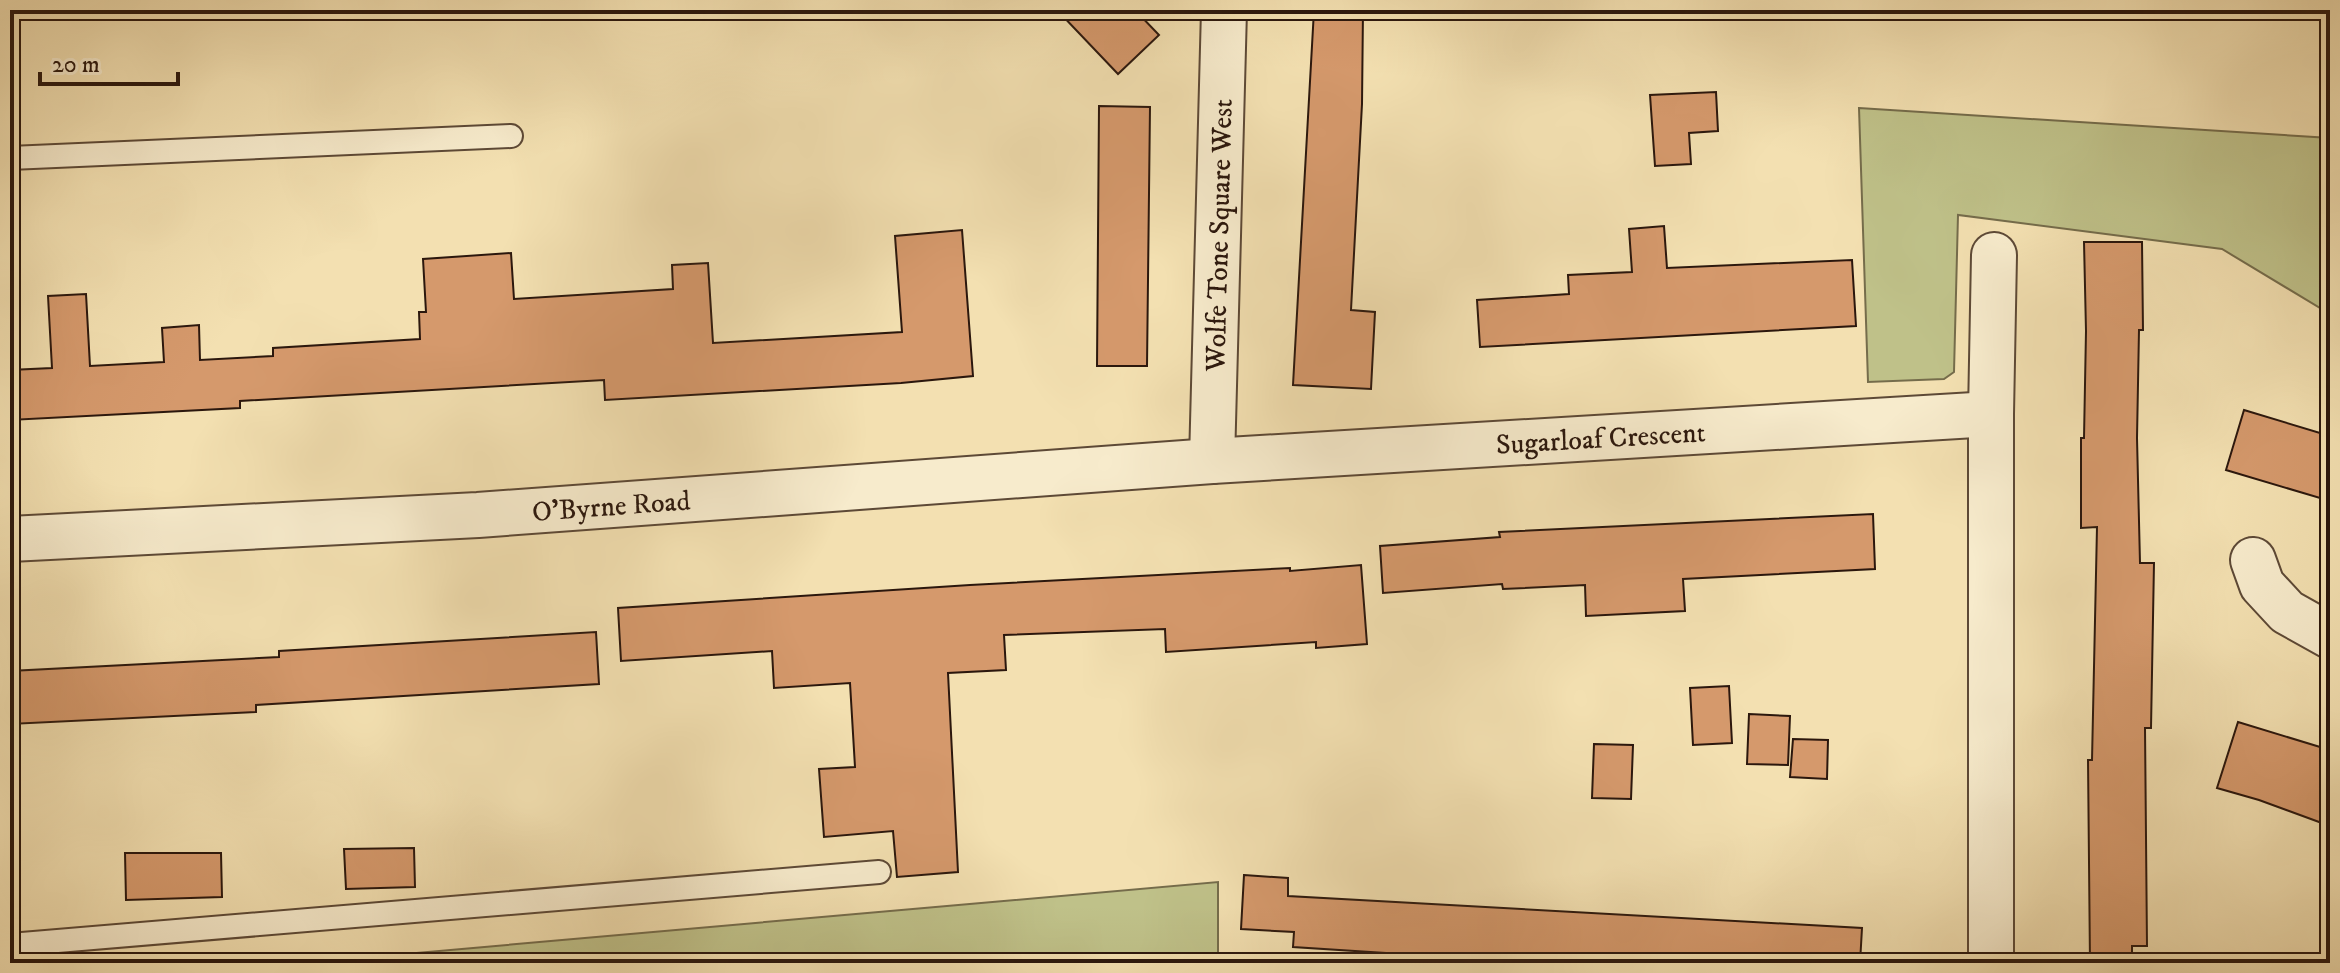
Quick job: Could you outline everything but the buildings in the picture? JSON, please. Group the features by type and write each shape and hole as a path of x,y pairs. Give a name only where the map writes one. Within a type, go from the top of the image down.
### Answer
{"street":[{"name":"Wolfe Tone Square West","path":"1212,461 1224,10"},
{"path":"1991,963 1994,255"},
{"name":"Sugarloaf Crescent","path":"1212,461 1991,414"},
{"name":"O'Byrne Road","path":"10,539 493,514 1212,461"},
{"path":"2253,560 2262,585 2287,612 2330,636"}],"lane":[{"path":"10,158 511,136"},
{"path":"10,945 879,872"}],"green space":[{"path":"1859,108 2330,138 2330,314 2222,249 1958,215 1954,372 1944,379 1868,382"},
{"path":"1218,882 1218,963 303,963"}]}
